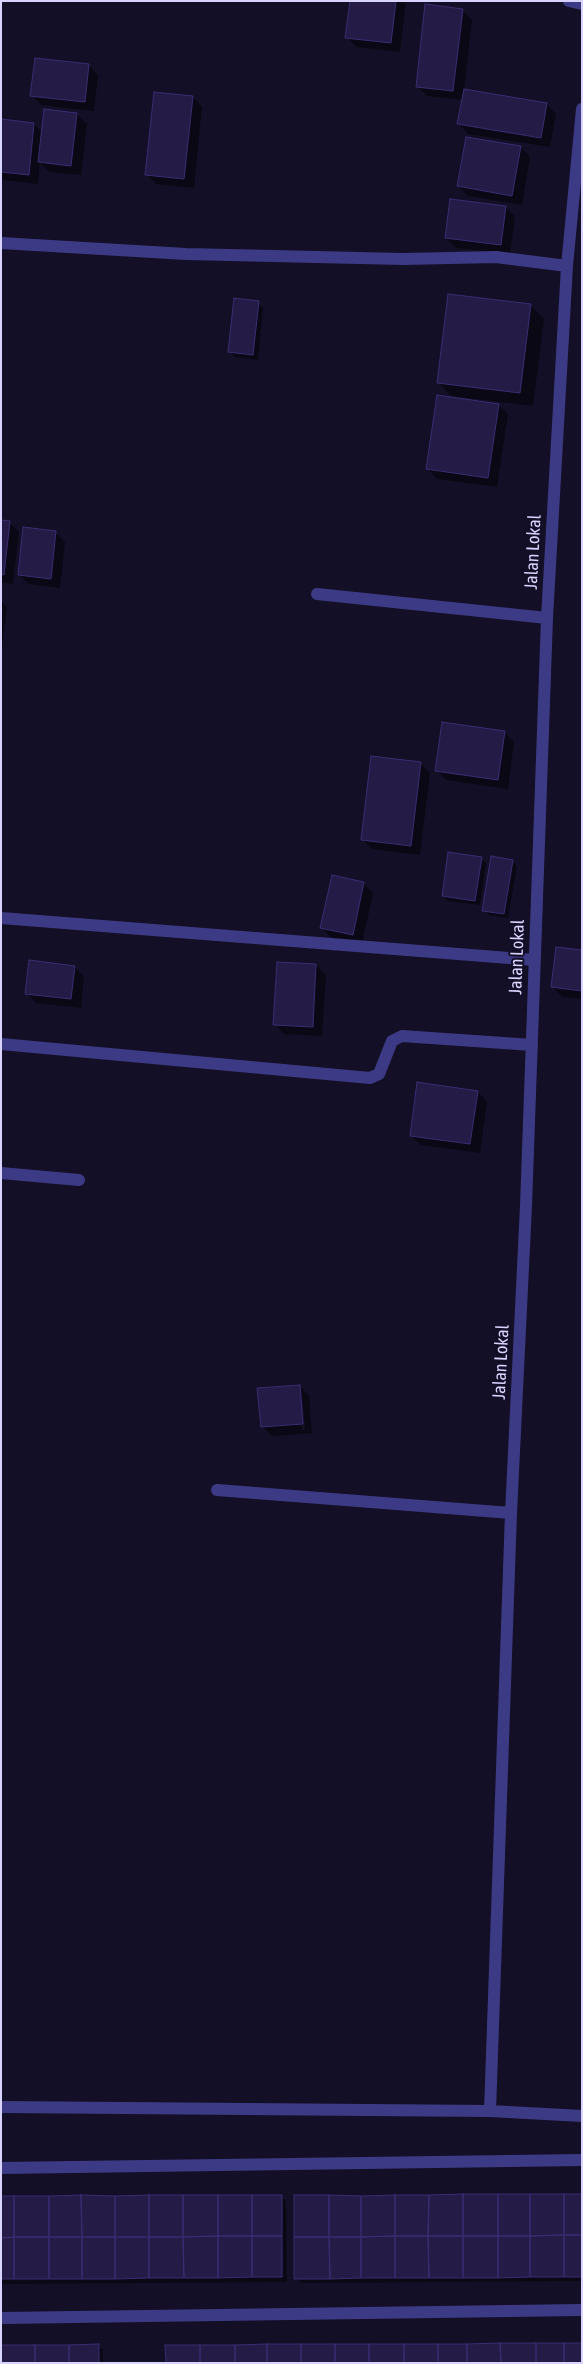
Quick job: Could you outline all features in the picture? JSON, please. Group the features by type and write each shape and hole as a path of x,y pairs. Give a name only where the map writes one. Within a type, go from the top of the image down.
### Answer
{"street":[{"path":"569,1 582,4"},
{"name":"Jalan Lokal","path":"490,2111 511,1513 532,1045 547,618 567,266 582,109"},
{"path":"1,243 186,254 403,259 496,256 567,266"},
{"path":"317,594 547,618"},
{"path":"1,918 534,960"},
{"path":"1,1044 370,1078 379,1074 392,1041 402,1036 532,1045"},
{"path":"1,1174 79,1180"},
{"path":"217,1490 511,1513"},
{"path":"1,2107 490,2111 582,2116"},
{"path":"1,2168 582,2160"},
{"path":"1,2318 582,2310"}],"building":[{"path":"350,1 396,1 391,43 345,38"},
{"path":"425,4 463,9 453,91 416,87"},
{"path":"35,58 89,64 85,102 30,96"},
{"path":"464,89 547,103 541,138 457,124"},
{"path":"154,92 193,96 184,179 145,175"},
{"path":"44,109 77,113 71,166 38,162"},
{"path":"1,119 34,123 29,175 1,172"},
{"path":"466,137 521,146 512,196 457,186"},
{"path":"450,199 506,206 501,245 445,238"},
{"path":"448,294 531,304 520,393 437,383"},
{"path":"234,298 259,301 253,355 228,352"},
{"path":"437,395 499,404 488,478 426,469"},
{"path":"1,520 10,521 4,575 1,574"},
{"path":"23,527 56,531 51,579 18,575"},
{"path":"442,722 505,731 498,780 435,771"},
{"path":"371,756 421,762 411,846 361,840"},
{"path":"448,852 482,857 475,901 442,896"},
{"path":"491,856 513,860 504,914 482,911"},
{"path":"332,875 364,882 353,935 320,928"},
{"path":"556,947 582,950 582,991 551,987"},
{"path":"29,960 75,966 71,999 25,994"},
{"path":"277,962 316,964 313,1027 273,1025"},
{"path":"417,1082 478,1091 470,1144 410,1136"},
{"path":"300,1385 303,1424 261,1427 257,1388"},
{"path":"463,2194 463,2236 428,2236 429,2195"},
{"path":"463,2194 498,2194 498,2236 463,2236"},
{"path":"498,2194 530,2194 530,2236 498,2236"},
{"path":"530,2194 564,2194 564,2235 530,2236"},
{"path":"564,2194 582,2194 582,2235 564,2235"},
{"path":"81,2195 82,2237 49,2237 49,2196"},
{"path":"81,2195 115,2196 115,2237 82,2237"},
{"path":"149,2195 149,2237 115,2237 115,2196"},
{"path":"149,2195 183,2195 183,2237 149,2237"},
{"path":"183,2195 218,2195 218,2236 183,2237"},
{"path":"218,2195 252,2195 252,2236 218,2236"},
{"path":"252,2195 282,2195 282,2236 252,2236"},
{"path":"294,2195 329,2195 329,2237 294,2237"},
{"path":"329,2195 361,2196 361,2237 329,2237"},
{"path":"395,2195 429,2195 428,2236 395,2236"},
{"path":"395,2195 395,2236 361,2237 361,2196"},
{"path":"1,2196 14,2196 14,2237 1,2238"},
{"path":"14,2196 49,2196 49,2237 14,2237"},
{"path":"564,2235 564,2277 530,2277 530,2236"},
{"path":"564,2235 582,2235 582,2277 564,2277"},
{"path":"218,2236 218,2278 184,2278 183,2237"},
{"path":"218,2236 252,2236 252,2277 218,2278"},
{"path":"252,2236 282,2236 282,2277 252,2277"},
{"path":"395,2236 395,2278 361,2278 361,2237"},
{"path":"395,2236 428,2236 429,2278 395,2278"},
{"path":"428,2236 463,2236 463,2278 429,2278"},
{"path":"463,2236 498,2236 498,2278 463,2278"},
{"path":"498,2236 530,2236 530,2277 498,2278"},
{"path":"14,2237 14,2279 1,2279 1,2238"},
{"path":"14,2237 49,2237 49,2279 14,2279"},
{"path":"49,2237 82,2237 82,2279 49,2279"},
{"path":"82,2237 115,2237 115,2279 82,2279"},
{"path":"115,2237 149,2237 149,2278 115,2279"},
{"path":"149,2237 183,2237 184,2278 149,2278"},
{"path":"294,2237 329,2237 330,2279 294,2279"},
{"path":"329,2237 361,2237 361,2278 330,2279"},
{"path":"500,2343 536,2343 536,2363 501,2363"},
{"path":"500,2343 501,2363 467,2363 467,2344"},
{"path":"536,2343 564,2343 564,2363 536,2363"},
{"path":"564,2343 582,2343 582,2363 564,2363"},
{"path":"99,2344 99,2363 69,2363 69,2345"},
{"path":"267,2344 301,2344 301,2363 267,2363"},
{"path":"267,2344 267,2363 235,2363 235,2345"},
{"path":"301,2344 335,2344 335,2363 301,2363"},
{"path":"335,2344 369,2344 369,2363 335,2363"},
{"path":"369,2344 404,2344 404,2363 369,2363"},
{"path":"404,2344 438,2344 438,2363 404,2363"},
{"path":"438,2344 467,2344 467,2363 438,2363"},
{"path":"1,2345 35,2345 35,2363 1,2363"},
{"path":"35,2345 69,2345 69,2363 35,2363"},
{"path":"165,2345 200,2345 200,2363 166,2363"},
{"path":"200,2345 235,2345 235,2363 200,2363"}]}
